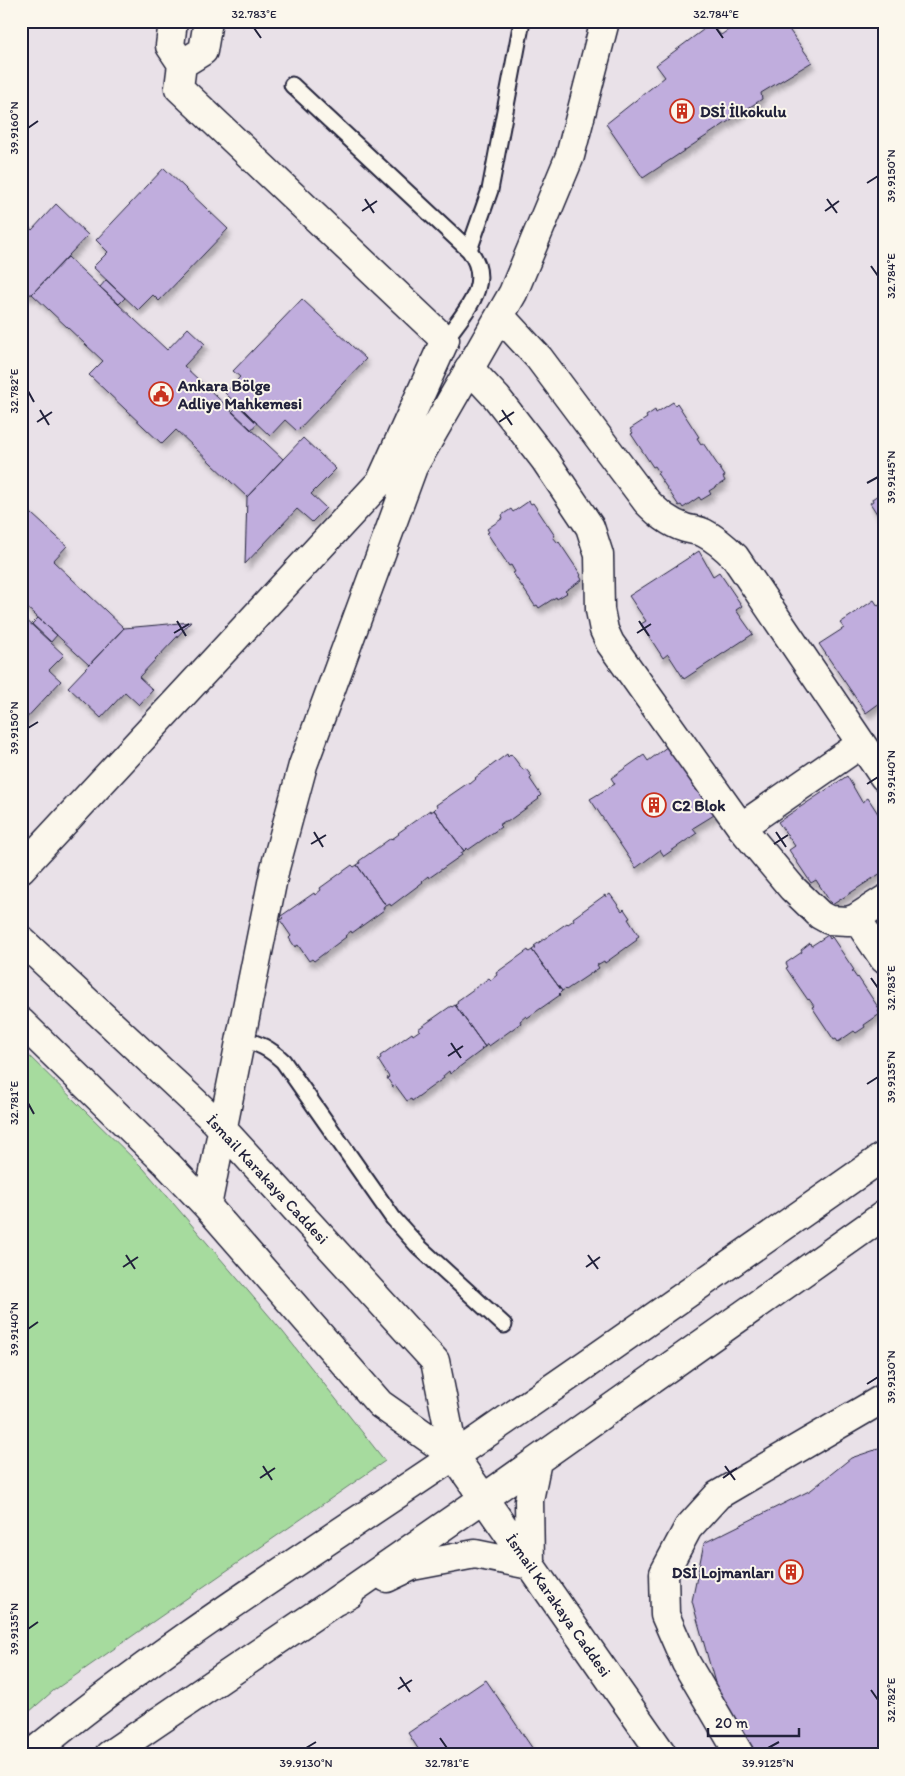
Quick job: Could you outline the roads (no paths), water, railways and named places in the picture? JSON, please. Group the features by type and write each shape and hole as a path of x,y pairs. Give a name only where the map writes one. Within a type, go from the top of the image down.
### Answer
{"street":[{"path":"21,869 380,480 445,340 179,88 182,64 170,46 174,21"},
{"path":"182,64 203,52 208,21"},
{"path":"207,1206 275,868 303,765 413,467 513,293 570,156 605,21"},
{"path":"500,316 539,358 647,502 659,514 673,523 687,529 702,531 714,538 735,557 884,777"},
{"path":"469,368 497,398 545,460 590,527 599,555 600,610 604,630 610,643 741,827 792,888 820,915 828,920 838,921 856,918 884,900"},
{"path":"741,827 861,744"},
{"path":"856,918 884,959"},
{"name":"İsmail Karakaya Caddesi","path":"21,940 223,1130 434,1361 454,1456"},
{"name":"İsmail Karakaya Caddesi","path":"21,1022 167,1164 207,1206 380,1404 454,1456 663,1755"},
{"path":"30,1755 69,1722 202,1625 454,1456 884,1156"},
{"path":"109,1755 484,1498 884,1215"},
{"path":"740,1755 686,1663 665,1615 664,1573 688,1528 718,1495 884,1398"},
{"path":"334,1602 412,1566 476,1554 530,1565 529,1500 536,1461"}],"lane":[{"path":"469,250 490,190 522,21"},
{"path":"292,85 476,258 479,267 480,285 477,294 445,340"},
{"path":"241,1040 262,1045 283,1061 393,1218 418,1246 504,1325"}],"place":[{"name":"DSİ İlkokulu","path":"682,111"},
{"name":"Ankara Bölge Adliye Mahkemesi","path":"161,394"},
{"name":"C2 Blok","path":"654,805"},
{"name":"DSİ Lojmanları","path":"791,1572"}]}
